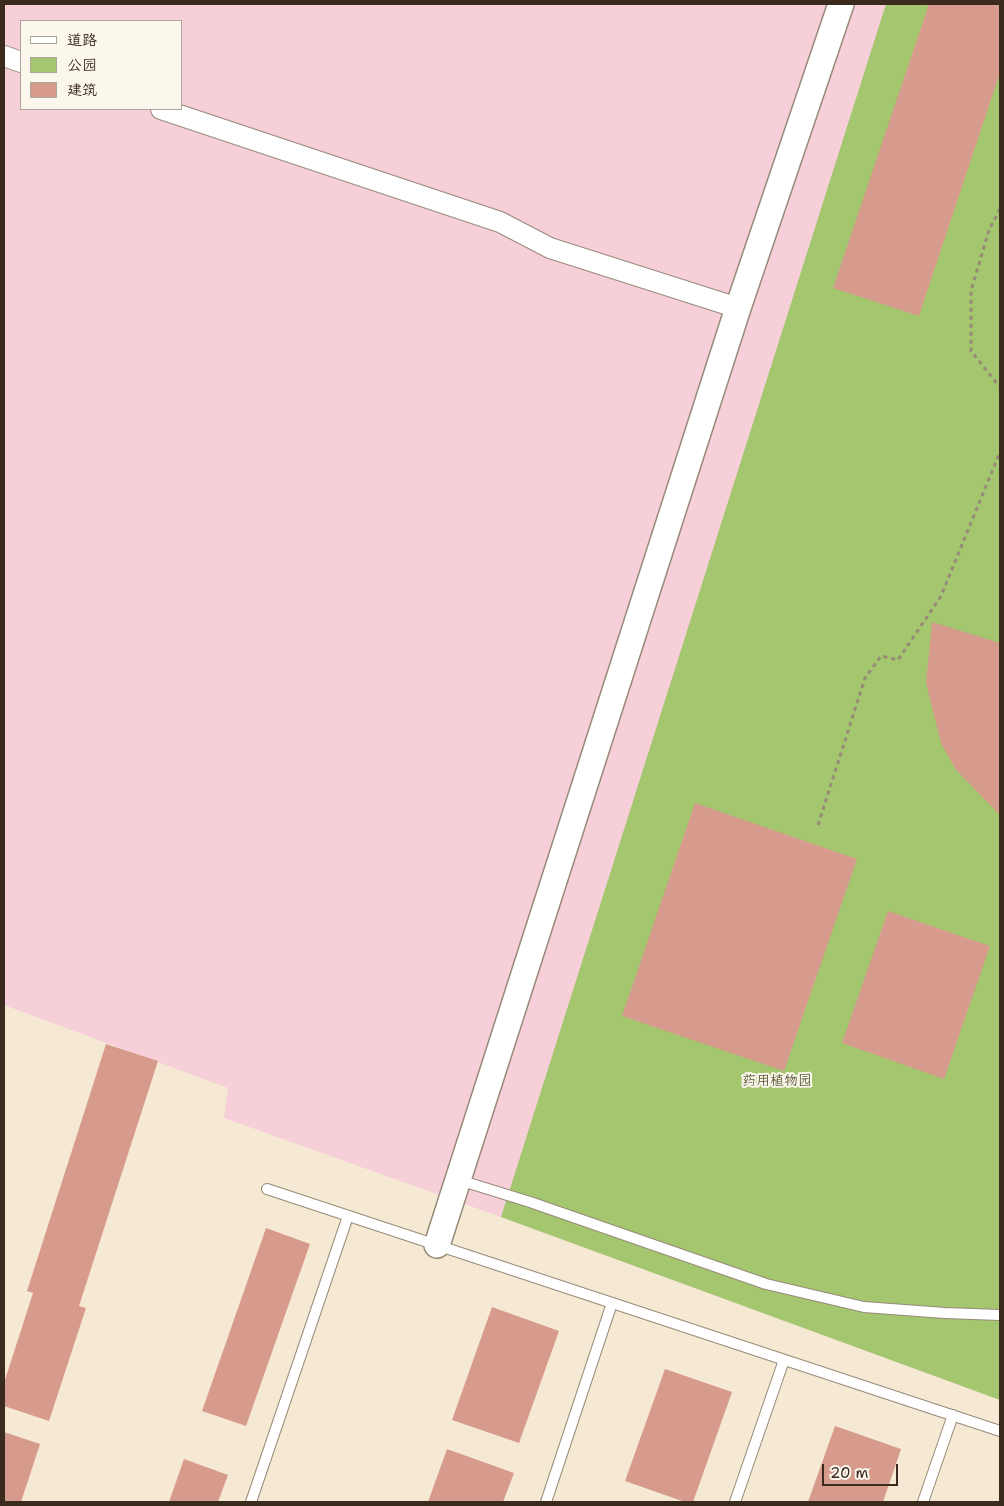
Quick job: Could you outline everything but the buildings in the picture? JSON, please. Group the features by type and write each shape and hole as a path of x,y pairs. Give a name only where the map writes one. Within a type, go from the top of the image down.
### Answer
{"street":[{"path":"437,1245 738,308 841,4"},
{"path":"4,56 20,62"},
{"path":"164,110 500,222 550,248 738,308"}],"lane":[{"path":"458,1179 766,1284 864,1307 1000,1315"},
{"path":"267,1189 1000,1431"},
{"path":"251,1502 348,1216"},
{"path":"546,1502 612,1303"},
{"path":"735,1502 784,1360"},
{"path":"923,1502 953,1415"}],"path":[{"path":"1000,209 989,230 971,291 971,351 1000,387"},
{"path":"818,825 865,678 881,656 898,660 941,596 1000,452"}],"shaded area":[{"path":"4,4 1000,4 1000,1400 501,1217 224,1118 228,1088 4,1005"}],"green space":[{"name":"药用植物园","path":"886,4 1000,4 1000,1400 501,1217"}]}
